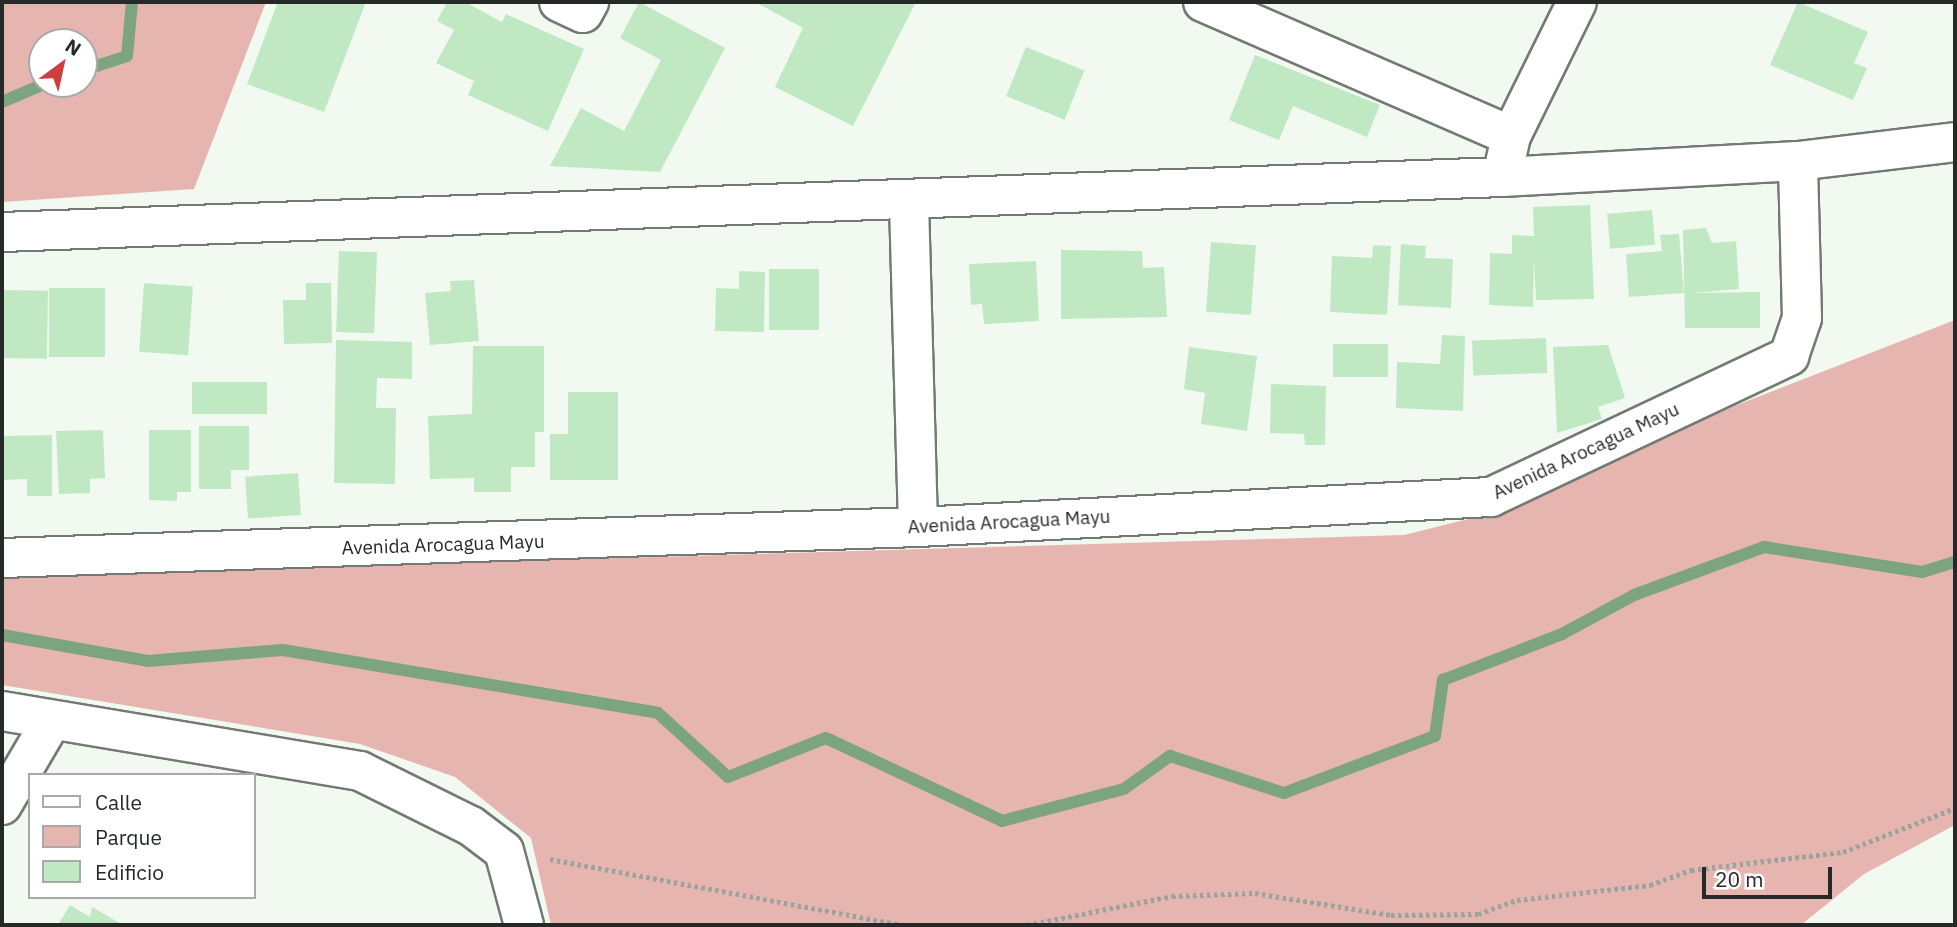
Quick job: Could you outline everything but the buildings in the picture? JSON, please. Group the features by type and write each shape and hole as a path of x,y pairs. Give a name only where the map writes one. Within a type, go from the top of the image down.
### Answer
{"street":[{"path":"559,2 583,13 589,2"},
{"path":"1203,2 1511,136"},
{"path":"1502,177 1511,136 1577,2"},
{"path":"2,232 191,221 909,203 1502,177 1798,161 1955,142"},
{"name":"Avenida Arocagua Mayu","path":"2,558 918,527 1491,497 1789,356 1802,318 1798,161"},
{"path":"909,203 918,527"},
{"path":"2,711 360,771 471,826 504,851 524,925"},
{"path":"2,805 52,720"}],"path":[{"path":"1027,925 1172,896 1255,893 1391,915 1478,914 1517,900 1650,885 1691,870 1843,852 1955,808"},
{"path":"504,851 904,925"}],"green space":[{"path":"2,2 266,2 194,189 2,202"},
{"path":"1955,320 1955,825 1864,874 1801,925 551,925 531,838 455,777 360,744 2,685 2,576 1404,535 1496,512 1732,407"}],"waterway":[{"path":"98,65 127,56 132,2"},
{"path":"2,102 28,91"},
{"path":"2,635 148,661 283,650 658,713 728,777 826,738 1002,821 1124,789 1170,756 1284,793 1435,736 1443,680 1562,634 1634,595 1764,547 1922,572 1955,562"}]}
